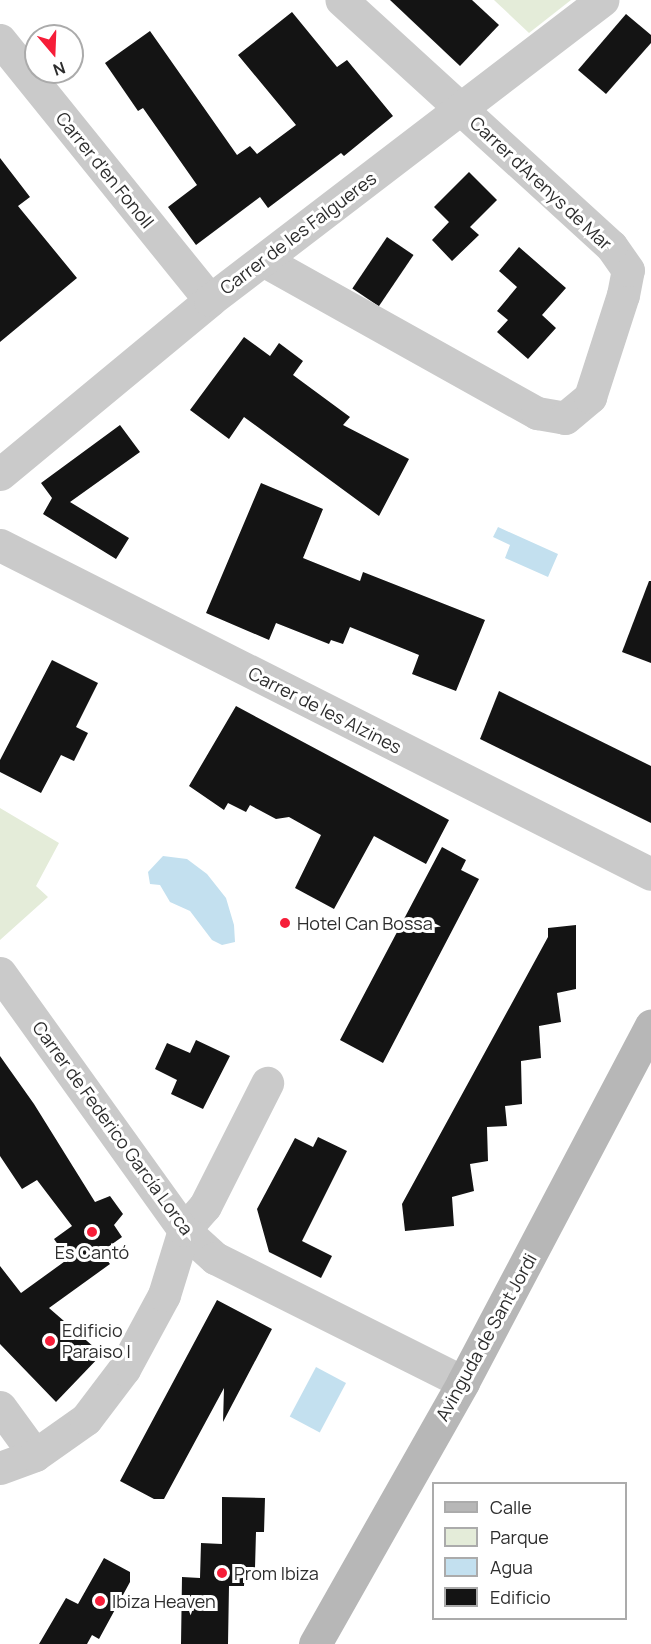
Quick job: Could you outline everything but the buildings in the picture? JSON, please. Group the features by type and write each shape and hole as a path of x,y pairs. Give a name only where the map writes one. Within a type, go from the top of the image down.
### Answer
{"street":[{"name":"Carrer d'Arenys de Mar","path":"263,260 537,413 565,418 590,397 623,295 628,270 611,246 342,0"},
{"name":"Carrer de les Falgueres","path":"0,474 210,300 602,0"},
{"name":"Carrer d'en Fonoll","path":"0,40 210,300"},
{"name":"Carrer de les Alzines","path":"0,546 651,874"},
{"name":"Carrer de Federico García Lorca","path":"0,973 184,1230 215,1258 463,1382"},
{"name":"Avinguda de Sant Jordi","path":"315,1644 463,1382 651,1026"},
{"path":"0,1468 35,1455 86,1419 124,1369 164,1295 184,1230 205,1206 267,1083"},
{"path":"0,1407 35,1455"}],"green space":[{"path":"494,0 571,0 529,33"},
{"path":"0,808 59,843 36,886 48,897 0,940"}],"water":[{"path":"498,527 558,554 548,577 505,558 510,545 493,537"},
{"path":"163,856 187,859 207,874 226,898 234,925 235,942 222,945 212,940 190,911 170,902 160,885 150,884 148,872"},
{"path":"316,1367 346,1383 320,1432 290,1416"}],"place":[{"name":"Hotel Can Bossa","path":"285,923"},
{"name":"Es Cantó","path":"92,1232"},
{"name":"Edificio Paraiso I","path":"50,1341"},
{"name":"Prom Ibiza","path":"222,1573"},
{"name":"Ibiza Heaven","path":"100,1601"}]}
